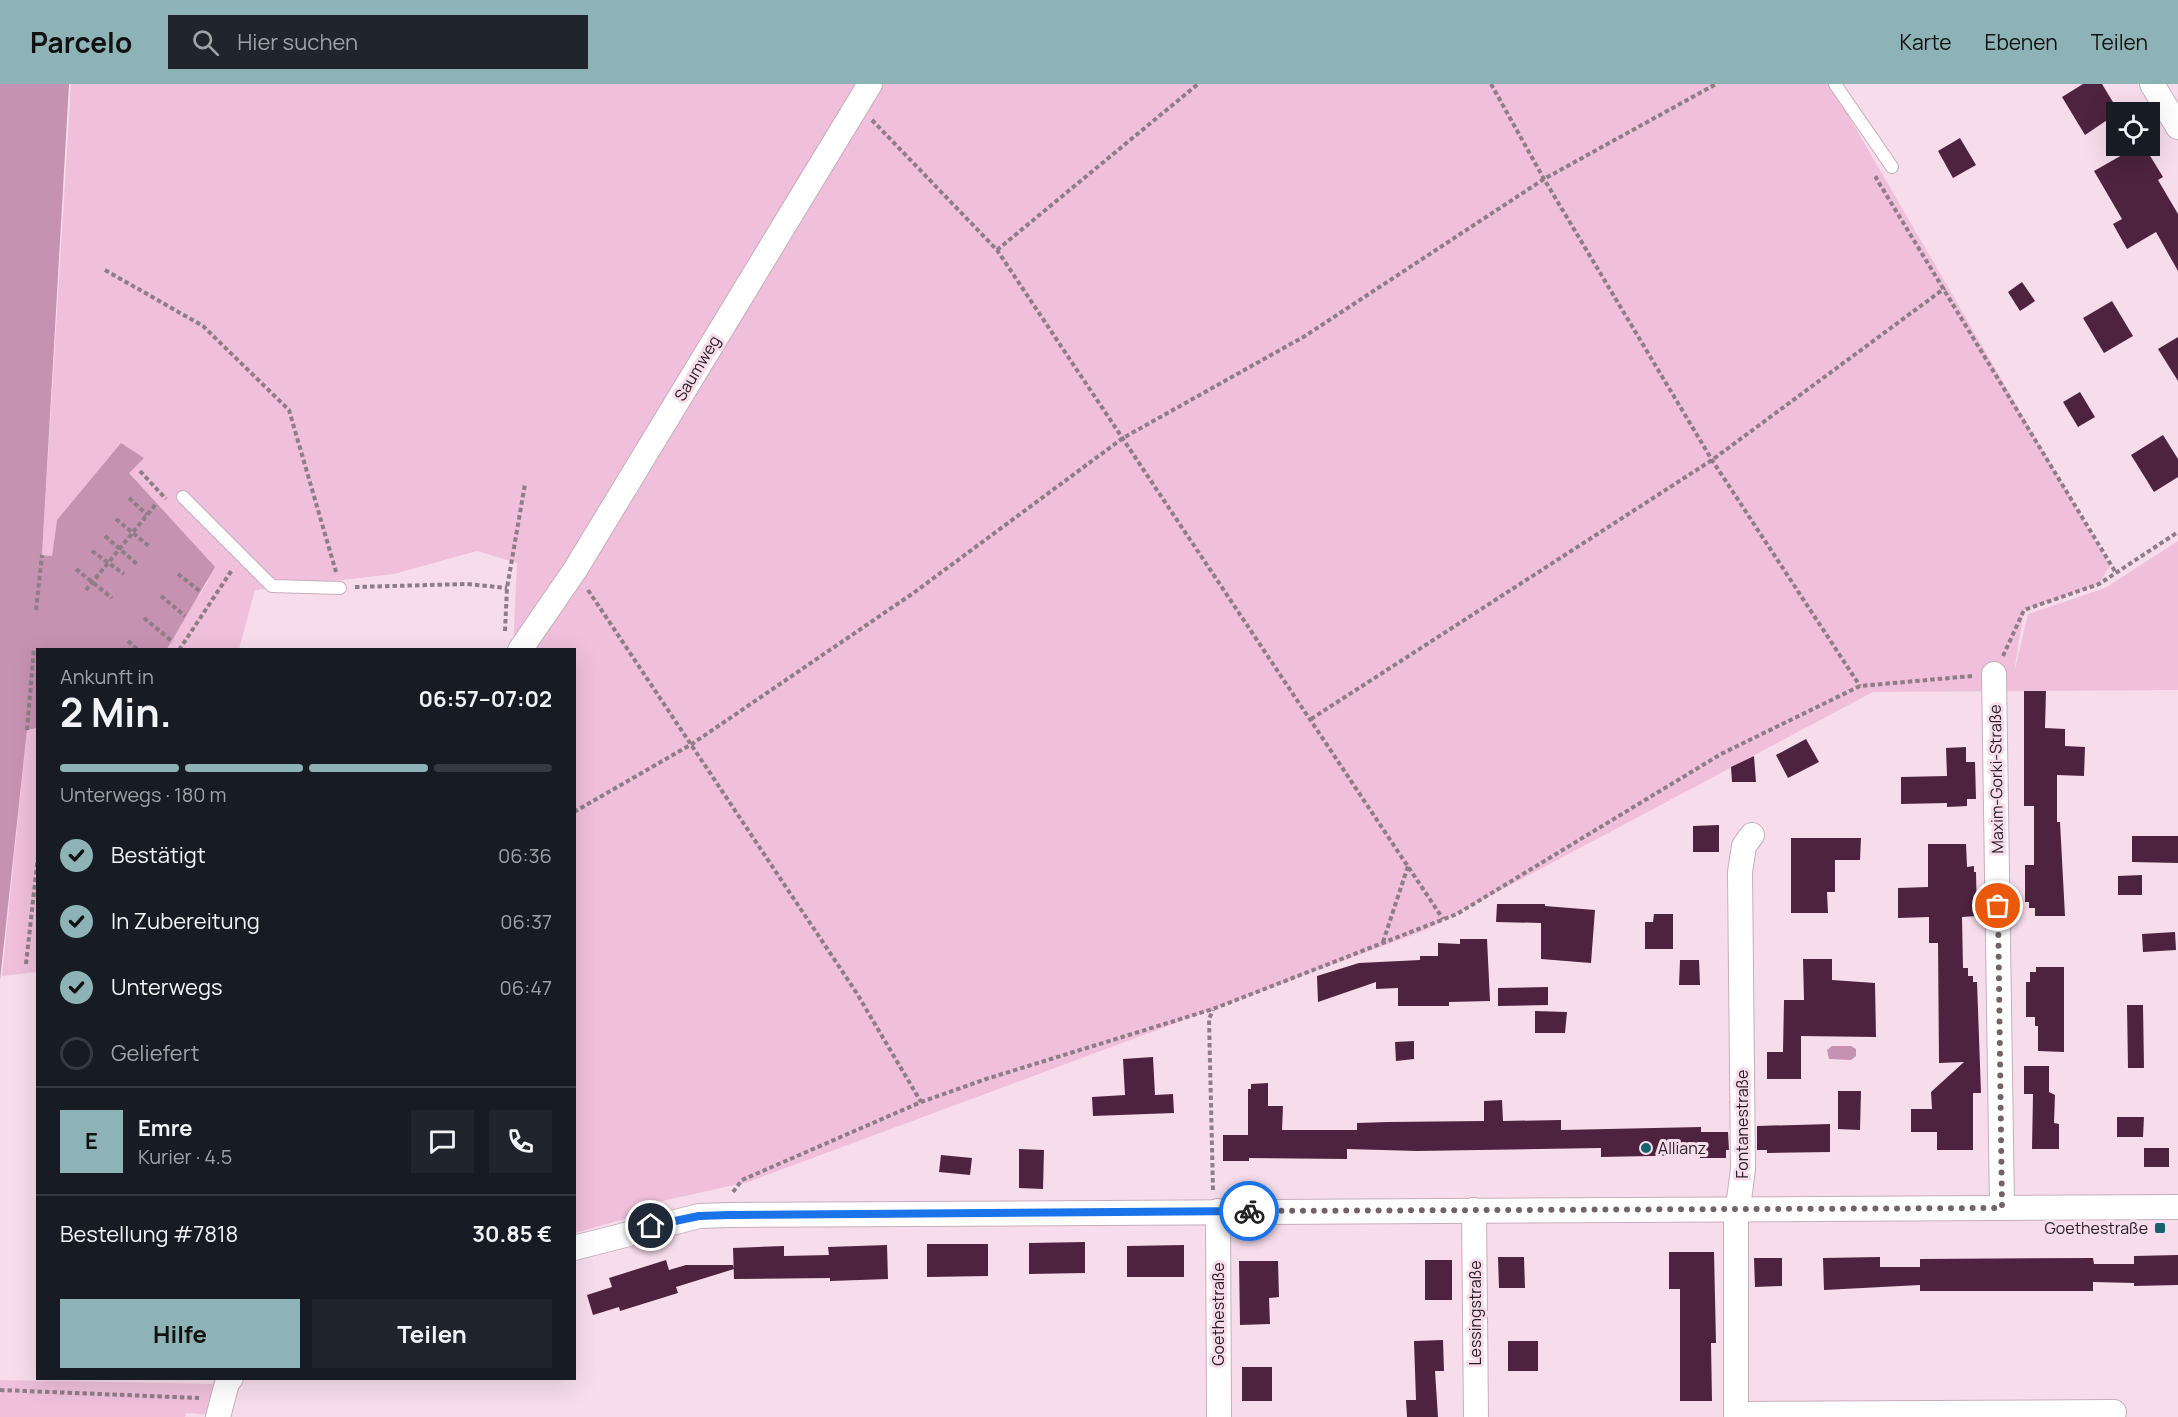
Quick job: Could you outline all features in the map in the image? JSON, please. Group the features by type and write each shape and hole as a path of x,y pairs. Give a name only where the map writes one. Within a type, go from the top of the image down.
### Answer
{"street":[{"name":"Saumweg","path":"512,644 575,570 870,84"},
{"path":"2152,84 2178,127"},
{"name":"Maxim-Gorki-Straße","path":"1994,675 2002,1208"},
{"name":"Fontanestraße","path":"1752,836 1744,846 1740,872 1743,1169 1735,1242 1736,1415 2114,1412"},
{"path":"576,1247 680,1220 729,1215 2178,1207"},
{"name":"Lessingstraße","path":"1474,1210 1476,1417"},
{"name":"Goethestraße","path":"1218,1211 1218,1417"}],"lane":[{"path":"1835,84 1892,167"},
{"path":"183,497 272,586 340,588"}],"path":[{"path":"997,250 1198,84"},
{"path":"1491,84 1544,179 1712,460 1860,686"},
{"path":"576,811 692,744 912,594 1123,438 1305,336 1544,179 1716,84"},
{"path":"857,105 997,250 1443,919"},
{"path":"1892,167 1876,178 1945,288 2116,573"},
{"path":"105,270 203,326 289,410 340,588 467,584 507,588"},
{"path":"1311,719 1712,460 1945,288"},
{"path":"140,471 171,504"},
{"path":"512,644 507,588 525,484"},
{"path":"129,498 147,515"},
{"path":"86,590 156,504"},
{"path":"116,519 150,547"},
{"path":"729,1215 733,1191 742,1180 921,1102 986,1079 1213,1009 1457,914 1721,754 1860,686 1994,675 2024,610 2099,584 2178,531"},
{"path":"105,536 137,564"},
{"path":"92,552 124,574"},
{"path":"36,610 42,555"},
{"path":"180,648 232,570 225,562"},
{"path":"76,569 112,598"},
{"path":"575,570 856,992 921,1102"},
{"path":"178,574 201,592"},
{"path":"161,596 185,616"},
{"path":"144,618 173,642"},
{"path":"128,641 136,648"},
{"path":"27,730 34,648"},
{"path":"1383,943 1408,866"},
{"path":"27,964 36,876"},
{"path":"1213,1009 1209,1019 1211,1184 1218,1211"},
{"path":"0,1390 224,1395"}],"shaded area":[{"path":"0,84 69,84 42,555 52,556 57,520 121,443 144,458 129,473 215,567 168,648 36,648 36,728 27,730 0,980"},
{"path":"71,84 1830,84 2110,566 2099,584 2024,610 2014,673 2028,614 2105,588 2178,541 2178,690 1873,692 1426,930 748,1182 649,1204 652,1211 576,1233 576,648 513,648 517,563 477,551 394,574 255,590 239,648 168,648 185,616 208,582 156,504 129,473 57,520 52,556 42,555"},
{"path":"36,728 36,972 2,976 27,730"},
{"path":"1832,1046 1851,1046 1856,1049 1856,1056 1851,1060 1829,1059 1827,1050"},
{"path":"0,1380 213,1384 211,1415 186,1413 185,1417 0,1417"}],"building":[{"path":"2083,84 2102,84 2113,102 2106,102 2106,121 2085,135 2062,97"},
{"path":"1960,138 1976,165 1953,178 1938,151"},
{"path":"2120,156 2150,156 2163,177 2158,180 2178,214 2178,271 2156,232 2127,249 2113,224 2122,219 2094,171"},
{"path":"2022,282 2035,301 2020,311 2008,292"},
{"path":"2112,301 2133,336 2104,353 2083,318"},
{"path":"2178,337 2178,381 2158,349"},
{"path":"2080,392 2095,417 2078,427 2063,402"},
{"path":"2163,435 2178,459 2178,477 2154,492 2131,455"},
{"path":"2024,691 2046,691 2045,728 2065,729 2065,746 2085,747 2084,776 2057,775 2057,822 2060,822 2065,916 2035,916 2035,908 2029,908 2029,902 2025,902 2025,865 2034,865 2034,806 2024,806"},
{"path":"1806,739 1819,762 1788,778 1776,755"},
{"path":"1966,747 1966,762 1975,762 1976,799 1967,799 1967,806 1947,807 1947,803 1901,804 1901,777 1947,776 1946,748"},
{"path":"1754,756 1756,782 1732,782 1731,767"},
{"path":"1719,825 1719,852 1693,852 1693,826"},
{"path":"2132,836 2178,836 2178,863 2132,862"},
{"path":"1791,838 1861,838 1860,860 1835,860 1835,892 1827,892 1828,913 1791,913"},
{"path":"1928,844 1966,844 1967,867 1974,866 1974,872 1976,872 1977,916 1962,917 1963,968 1968,968 1968,976 1973,976 1973,982 1977,982 1981,1093 1973,1093 1973,1150 1937,1150 1937,1132 1911,1132 1911,1109 1932,1109 1931,1092 1964,1062 1939,1063 1938,943 1929,943 1929,917 1898,918 1898,888 1928,887"},
{"path":"2142,875 2142,895 2118,895 2118,876"},
{"path":"1497,904 1545,904 1545,906 1595,910 1591,963 1541,959 1541,923 1496,922"},
{"path":"1654,914 1673,914 1673,949 1645,949 1645,922 1653,922"},
{"path":"2175,932 2176,950 2143,952 2142,934"},
{"path":"1460,939 1487,939 1490,1001 1449,1002 1449,1006 1398,1006 1398,988 1376,989 1376,982 1318,1002 1317,976 1359,963 1420,960 1420,956 1438,956 1438,943 1460,944"},
{"path":"1803,959 1832,959 1832,980 1875,983 1876,1037 1801,1036 1801,1079 1767,1079 1767,1052 1783,1052 1784,1000 1804,1000"},
{"path":"1680,960 1699,960 1700,985 1679,985"},
{"path":"2036,967 2064,967 2064,1052 2038,1051 2038,1026 2035,1026 2035,1017 2026,1017 2026,982 2030,982 2030,972 2036,972"},
{"path":"1548,987 1548,1005 1498,1006 1498,988"},
{"path":"2127,1005 2143,1005 2144,1068 2128,1068"},
{"path":"1535,1011 1567,1012 1565,1033 1535,1033"},
{"path":"1414,1041 1414,1059 1396,1061 1395,1042"},
{"path":"1153,1057 1155,1095 1173,1094 1174,1113 1093,1116 1092,1097 1125,1095 1123,1059"},
{"path":"2024,1066 2049,1066 2049,1092 2055,1095 2054,1123 2059,1124 2059,1149 2032,1149 2033,1094 2024,1094"},
{"path":"1268,1083 1268,1106 1283,1106 1282,1130 1357,1130 1357,1123 1484,1121 1484,1101 1502,1100 1503,1121 1561,1120 1561,1130 1701,1127 1701,1132 1728,1132 1729,1150 1726,1150 1726,1158 1700,1158 1700,1155 1601,1157 1601,1148 1417,1151 1347,1149 1347,1159 1249,1158 1249,1161 1223,1161 1223,1135 1248,1135 1248,1089 1251,1089 1251,1084"},
{"path":"1838,1091 1861,1091 1860,1130 1838,1129"},
{"path":"2117,1117 2144,1117 2143,1137 2117,1137"},
{"path":"1830,1124 1830,1152 1767,1153 1767,1150 1757,1150 1757,1126"},
{"path":"2144,1148 2169,1148 2169,1167 2144,1167"},
{"path":"1019,1149 1044,1150 1043,1189 1019,1188"},
{"path":"941,1155 972,1158 970,1175 939,1172"},
{"path":"1085,1242 1085,1273 1029,1274 1029,1243"},
{"path":"927,1244 988,1244 988,1276 927,1277"},
{"path":"887,1245 888,1279 830,1281 830,1278 734,1279 733,1248 784,1246 784,1256 829,1255 828,1247"},
{"path":"1184,1245 1184,1277 1127,1277 1127,1246"},
{"path":"1669,1252 1714,1252 1716,1343 1711,1343 1712,1401 1680,1401 1680,1289 1669,1289"},
{"path":"2178,1255 2178,1285 2134,1286 2134,1283 2093,1282 2093,1291 1920,1291 1920,1285 1824,1290 1823,1258 1880,1257 1880,1267 1920,1267 1920,1259 2093,1258 2094,1264 2134,1264 2134,1256"},
{"path":"1498,1257 1524,1257 1525,1288 1499,1288"},
{"path":"1754,1258 1782,1258 1782,1286 1755,1287"},
{"path":"666,1260 669,1270 686,1265 733,1265 734,1269 676,1287 678,1293 620,1311 619,1307 593,1315 587,1295 612,1287 609,1278"},
{"path":"1425,1260 1452,1260 1452,1300 1425,1300"},
{"path":"1239,1261 1278,1261 1279,1297 1269,1298 1270,1324 1240,1325"},
{"path":"1443,1340 1444,1371 1435,1371 1438,1417 1407,1417 1406,1400 1416,1400 1414,1341"},
{"path":"1508,1341 1538,1341 1538,1371 1508,1371"},
{"path":"1242,1367 1272,1367 1272,1401 1242,1401"}],"way so far":[{"path":"1249,1211 2002,1208 1998,906"}],"place":[{"name":"Allianz","path":"1646,1148"},
{"name":"Goethestraße","path":"2160,1228"}],"route":[{"path":"651,1226 699,1216 729,1215 1249,1211"}]}
